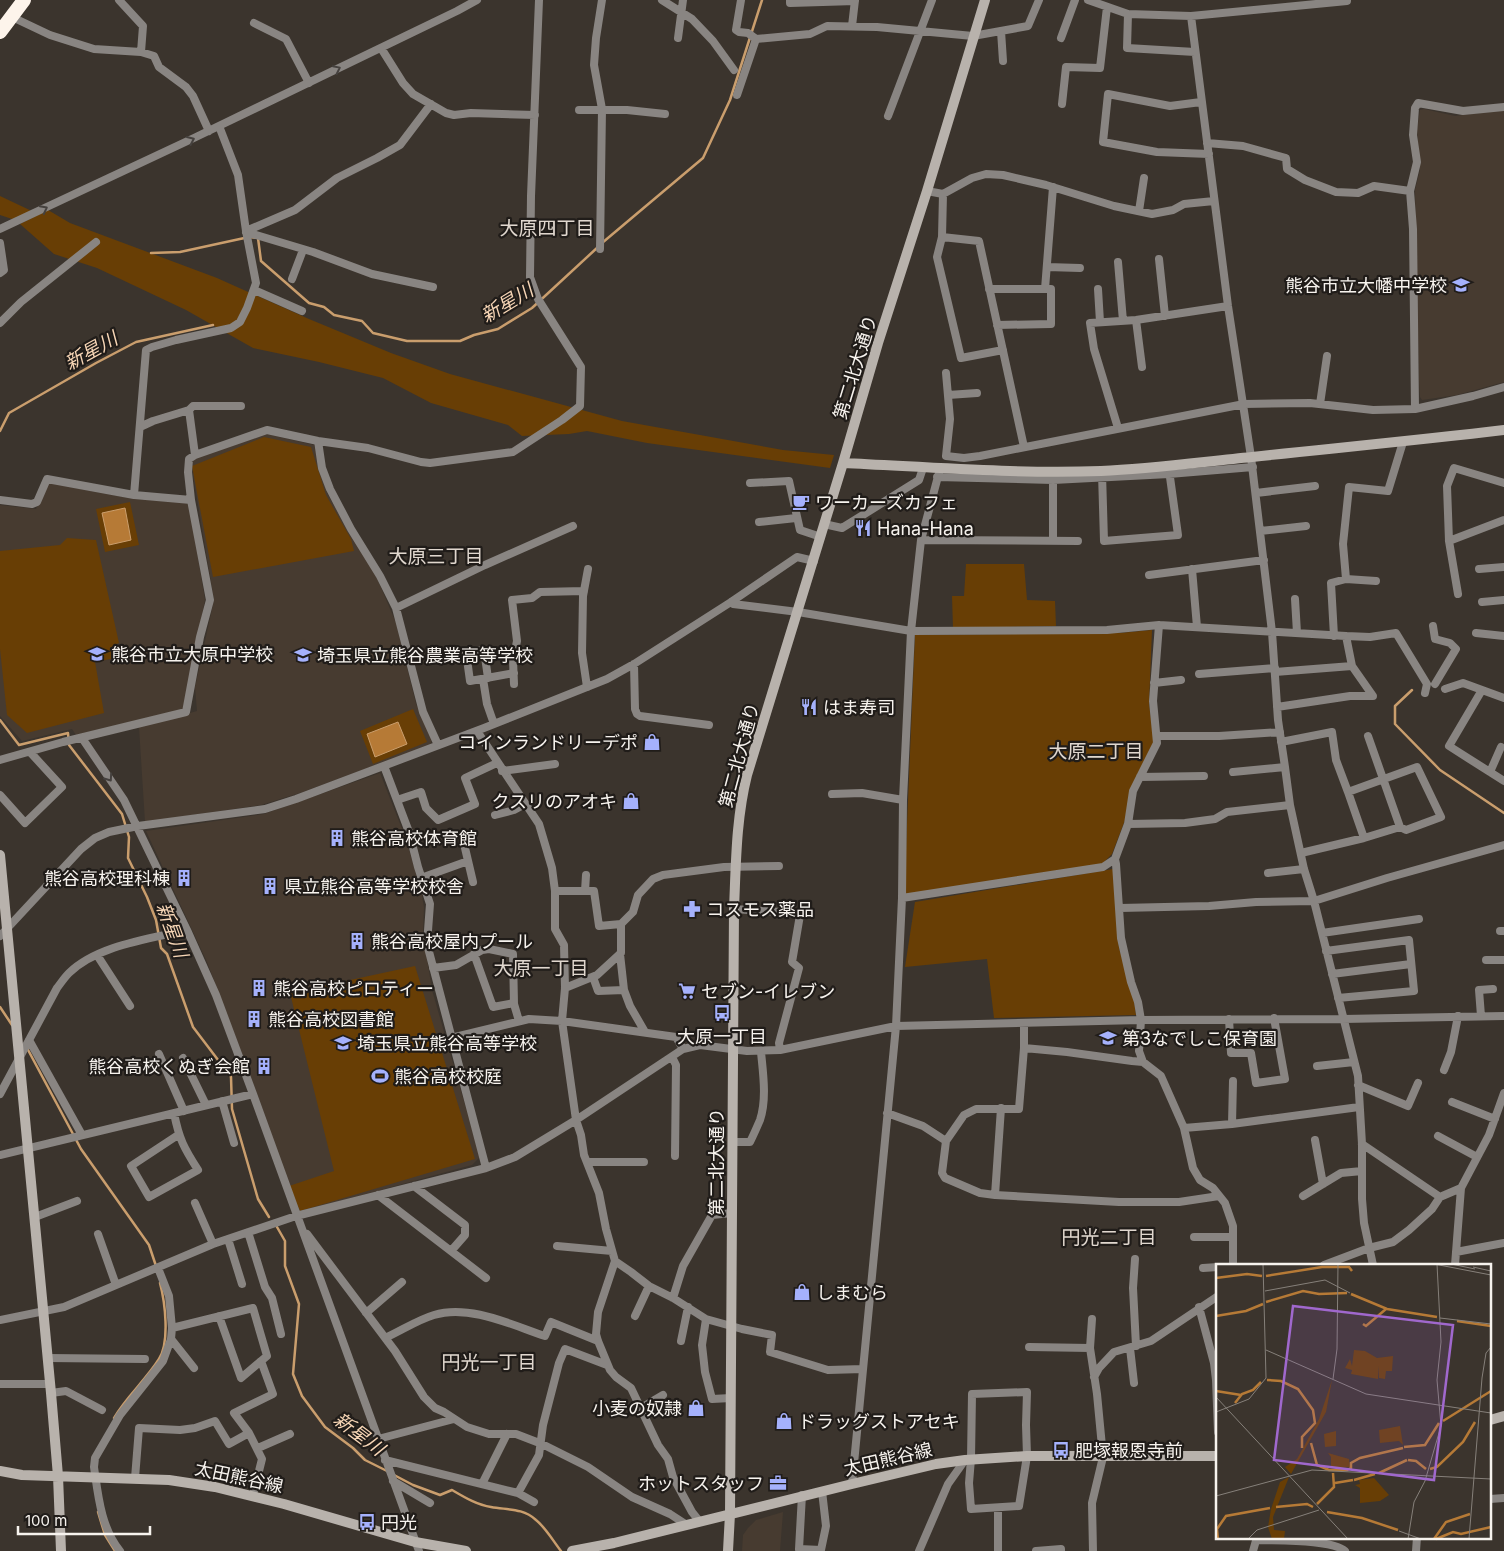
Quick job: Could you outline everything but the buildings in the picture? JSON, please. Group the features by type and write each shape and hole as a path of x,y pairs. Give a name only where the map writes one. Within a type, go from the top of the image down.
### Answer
{"highway":[{"path":"0,32 24,0"}],"street":[{"path":"118,0 143,26 140,52"},
{"path":"0,230 457,12 476,0"},
{"path":"0,760 63,742 186,712 200,637 210,600 191,500 188,472 189,460 195,455 267,430 318,441 368,448 430,463 513,452 580,406 581,367 540,301 530,277 531,196 539,0"},
{"path":"599,245 602,109 594,65 602,0"},
{"path":"662,0 692,19 713,41 734,70"},
{"path":"678,38 683,0"},
{"path":"742,0 736,30 748,33 756,39 810,34 827,26 877,27 973,36 1028,26 1039,0"},
{"path":"790,0 790,3 855,1 852,26"},
{"path":"888,116 932,0"},
{"name":"第二北大通り","path":"728,1551 730,1514 734,909 737,829 743,790 814,561 878,343 927,191 985,0"},
{"path":"1061,38 1074,0"},
{"path":"1088,0 1128,14 1191,16 1346,0"},
{"path":"1062,104 1066,67 1100,68 1107,7"},
{"path":"1128,14 1126,48 1195,52"},
{"path":"1191,16 1228,306 1256,493 1272,632 1277,707 1290,805 1304,869 1314,901 1354,1062 1360,1107 1364,1223 1373,1264"},
{"path":"12,17 50,35 94,49 140,52 154,56 159,67 186,87 194,96 209,131"},
{"path":"254,23 286,39 309,83"},
{"path":"1001,31 1003,61"},
{"path":"737,94 756,39"},
{"path":"382,48 403,83 413,94 446,113 454,115 471,113 535,115"},
{"path":"1202,102 1170,106 1108,94 1103,142 1157,152 1208,154"},
{"path":"1416,409 1413,229 1410,190 1417,162 1413,135 1415,108 1418,103 1463,111 1504,107"},
{"path":"246,231 295,210 337,178 400,145 431,104"},
{"path":"579,110 627,110 665,114"},
{"path":"134,495 146,350 181,339 231,328 240,322 248,308 256,284 238,175 219,126"},
{"path":"1207,143 1243,146 1286,158 1287,168 1305,180 1336,192 1358,193 1374,186 1410,190"},
{"path":"927,191 943,194 972,178 986,174 1003,175 1053,187 1114,206 1152,214 1173,210 1184,204 1214,201"},
{"path":"1139,211 1144,178"},
{"path":"1045,289 1053,187"},
{"path":"943,194 942,237 938,257 961,358 1003,350"},
{"path":"246,231 313,252 372,274 433,287"},
{"path":"942,237 979,241 1024,447"},
{"path":"0,242 4,270 0,273"},
{"path":"0,323 21,302 96,242"},
{"path":"292,279 303,250"},
{"path":"1159,259 1164,316"},
{"path":"1118,262 1123,321"},
{"path":"1046,267 1080,268"},
{"path":"989,289 1051,289 1051,324 997,325"},
{"path":"1098,289 1100,322"},
{"path":"254,290 302,311"},
{"path":"1118,428 1094,348 1090,323 1136,320 1228,306"},
{"path":"1136,320 1142,367"},
{"path":"1320,404 1327,356"},
{"path":"946,374 950,419 946,456 964,458 1244,404 1320,404 1373,410 1416,409 1504,387"},
{"path":"948,395 977,393"},
{"path":"140,427 189,410 193,406 241,406"},
{"path":"189,410 195,455"},
{"path":"843,463 923,468 939,473 1053,476 1102,474 1252,462 1504,430"},
{"path":"318,441 322,468 330,490 380,576 396,608 423,712 438,745"},
{"path":"1346,579 1343,544 1349,487 1388,491 1403,442"},
{"path":"964,458 964,470"},
{"path":"824,524 842,528 919,480 923,468"},
{"path":"1458,594 1449,541 1448,486 1454,468 1504,483"},
{"path":"939,473 964,470 1053,476"},
{"path":"1102,474 1104,541 1178,535 1169,470"},
{"path":"852,1484 896,1026 902,898 903,800 911,631 921,540 939,473"},
{"path":"1053,476 1053,541"},
{"path":"0,500 32,504 37,502 47,479 134,495 191,500"},
{"path":"750,483 789,481 800,530 821,537"},
{"path":"1256,493 1315,486"},
{"path":"758,522 796,518"},
{"path":"1449,541 1504,520"},
{"path":"396,608 485,565 573,526"},
{"path":"1260,531 1306,526"},
{"path":"921,540 1078,541"},
{"path":"3,932 81,849 95,838 110,832 135,827 266,809 476,731 607,679 634,664 731,602 797,557 814,561"},
{"path":"1149,575 1264,560"},
{"path":"1479,568 1504,568"},
{"path":"587,687 582,653 584,591 588,569"},
{"path":"1192,569 1198,627"},
{"path":"1334,636 1331,583 1346,579 1376,581"},
{"path":"514,684 513,660 517,641 512,600 532,598 540,592 584,591"},
{"path":"1295,599 1297,633"},
{"path":"1482,602 1504,600"},
{"path":"731,602 733,604 798,612 911,631 1107,630 1159,625 1334,636 1370,637 1396,633 1427,684 1425,693"},
{"path":"1159,625 1153,702 1157,743 1133,791 1128,824 1115,859 1122,938 1141,1020 1139,1051 1143,1062 1161,1076 1184,1128 1193,1168 1200,1180 1213,1188 1226,1203 1233,1226 1233,1264"},
{"path":"1433,626 1435,639 1450,643 1456,649 1435,684"},
{"path":"1476,632 1504,636"},
{"path":"1277,707 1350,696 1374,696 1352,666 1346,636"},
{"path":"634,664 635,709 637,714 640,716 709,725"},
{"path":"1199,674 1352,666"},
{"path":"494,724 488,704 485,678 514,673"},
{"path":"1154,683 1181,680"},
{"path":"1445,689 1463,683 1504,698"},
{"path":"1482,690 1449,746 1504,781"},
{"path":"476,731 539,824 552,868 555,891 555,929 564,945 565,988 562,1021 576,1120 581,1135 584,1155 600,1193 606,1229 615,1261 598,1312 596,1334 607,1365 616,1377 631,1388 658,1445 668,1459 673,1477 692,1512 700,1522"},
{"path":"1157,736 1219,736 1280,732"},
{"path":"1281,742 1332,732 1336,760 1364,838"},
{"path":"1368,736 1400,827"},
{"path":"78,739 124,800 135,827 187,930 216,995 417,1546"},
{"path":"1490,772 1501,747"},
{"path":"0,795 25,823 62,787 30,752"},
{"path":"397,800 421,792 426,808 438,820 475,804 465,778 497,763"},
{"path":"502,771 555,764"},
{"path":"384,766 409,832 430,904 426,944 486,1168"},
{"path":"1233,772 1285,767"},
{"path":"1301,853 1400,827 1406,830 1441,817 1417,767 1348,792"},
{"path":"1140,777 1204,776"},
{"path":"832,794 862,793 903,800"},
{"path":"495,815 514,810 525,804"},
{"path":"1128,824 1185,823 1215,820 1227,812 1290,805"},
{"path":"1120,908 1314,901 1504,845"},
{"path":"465,848 473,882"},
{"path":"0,855 3,932 21,1056 34,1217 51,1388 58,1476 61,1551"},
{"path":"902,898 1103,867 1115,859"},
{"path":"421,878 468,861"},
{"path":"555,891 594,891 599,926 621,924 633,912 638,895 653,879 663,875 735,866 779,866"},
{"path":"1268,873 1304,869"},
{"path":"585,891 586,875"},
{"path":"734,909 800,915 792,962 799,968 779,1043 780,1050"},
{"path":"1322,933 1419,919"},
{"path":"621,924 620,954 624,990 630,1006 645,1032"},
{"path":"0,1094 57,988 68,974 85,961 118,947 187,930"},
{"path":"1326,951 1409,940 1414,991 1338,998"},
{"path":"433,968 456,965 474,954 489,948 513,954 514,1003 518,1021"},
{"path":"474,954 493,1007 514,1003"},
{"path":"565,988 593,976 620,954"},
{"path":"97,955 130,1006"},
{"path":"1486,960 1504,960"},
{"path":"1332,974 1411,964"},
{"path":"593,976 598,991 624,990"},
{"path":"1481,1016 1479,990 1493,989"},
{"path":"1444,1070 1458,1016"},
{"path":"0,1320 64,1307 213,1244 296,1216 486,1168 515,1156 576,1120 683,1049 700,1045 761,1052 780,1050 896,1026 1141,1020 1504,1016"},
{"path":"1229,1019 1231,1053 1251,1052 1256,1083 1285,1079 1274,1018"},
{"path":"451,1038 529,1019 562,1021 676,1036 683,1049"},
{"path":"1024,1023 1020,1109 976,1109 964,1114 946,1141 942,1173 945,1178 980,1193 995,1194 1119,1202 1179,1202 1219,1196"},
{"path":"29,1040 82,1135"},
{"path":"1024,1048 1143,1062"},
{"path":"732,1142 750,1142 760,1119 763,1108 764,1079 761,1052"},
{"path":"159,1054 184,1111"},
{"path":"672,1057 676,1065 674,1156"},
{"path":"183,1058 206,1105"},
{"path":"1317,1066 1354,1062"},
{"path":"1232,1124 1233,1081"},
{"path":"1358,1085 1408,1106 1418,1083"},
{"path":"1455,1264 1461,1188 1489,1136 1504,1093"},
{"path":"0,1155 253,1094"},
{"path":"224,1101 234,1143"},
{"path":"1452,1102 1495,1119"},
{"path":"1184,1128 1232,1124 1360,1107"},
{"path":"995,1194 1001,1108"},
{"path":"174,1113 178,1135 198,1170 148,1197 131,1166 178,1135"},
{"path":"887,1113 923,1126 946,1141"},
{"path":"1438,1136 1477,1157"},
{"path":"1315,1140 1323,1184"},
{"path":"1362,1144 1440,1197"},
{"path":"587,1162 644,1162"},
{"path":"1303,1196 1341,1173 1362,1170"},
{"path":"414,1186 465,1225 465,1236 451,1251"},
{"path":"1327,1264 1369,1248 1393,1242 1432,1210 1440,1197 1461,1188"},
{"path":"378,1195 486,1278"},
{"path":"34,1217 77,1201"},
{"path":"194,1204 213,1244"},
{"path":"673,1298 683,1266 712,1215 732,1213"},
{"path":"301,1226 395,1351 424,1397 434,1408 444,1412 467,1427 489,1434 516,1434 542,1444 588,1468 632,1497 670,1514 687,1525"},
{"path":"248,1232 265,1287 272,1298 281,1334"},
{"path":"98,1234 116,1285"},
{"path":"1194,1237 1233,1237"},
{"path":"228,1239 242,1284"},
{"path":"1456,1252 1504,1243"},
{"path":"557,1246 612,1251"},
{"path":"1134,1383 1133,1288 1136,1259"},
{"path":"615,1261 649,1286 673,1298 706,1319 772,1335 770,1352 828,1370 863,1369"},
{"path":"1203,1268 1216,1267"},
{"path":"120,1551 105,1524 92,1477 95,1458 120,1414 163,1361 171,1339 172,1328 169,1296 158,1268"},
{"path":"366,1313 402,1282"},
{"path":"635,1316 649,1286"},
{"path":"1094,1377 1114,1352 1151,1341 1216,1297"},
{"path":"680,1341 688,1307"},
{"path":"1199,1307 1214,1363 1216,1380"},
{"path":"172,1328 219,1316 254,1308 267,1356 241,1378 219,1316"},
{"path":"385,1338 434,1315 455,1313 475,1314 546,1336 552,1322 598,1341"},
{"path":"706,1319 702,1345 712,1399 730,1398"},
{"path":"1092,1319 1090,1348 1103,1457 1092,1503 1093,1551"},
{"path":"171,1339 194,1368"},
{"path":"1029,1347 1090,1348"},
{"path":"518,1493 540,1455 543,1425 559,1363 565,1349 607,1365"},
{"path":"48,1358 146,1360"},
{"path":"252,1495 262,1459 250,1433 234,1413 272,1394 261,1361"},
{"path":"0,1384 66,1391 102,1410"},
{"path":"1027,1392 1027,1456 1019,1506 971,1509 968,1459 972,1394 1027,1392"},
{"path":"641,1408 663,1396"},
{"path":"378,1439 454,1419"},
{"path":"135,1478 139,1428 180,1430 195,1428 215,1420 230,1444 250,1433"},
{"path":"258,1448 290,1434"},
{"path":"482,1484 507,1434"},
{"name":"太田熊谷線","path":"573,1551 614,1543 936,1464 968,1459 1027,1456 1216,1456"},
{"path":"919,1551 948,1484 968,1459"},
{"path":"386,1463 518,1493 534,1502"},
{"name":"太田熊谷線","path":"0,1470 22,1475 135,1478 191,1483 252,1495 417,1546 466,1551"},
{"path":"393,1480 430,1503"},
{"path":"802,1496 799,1549 821,1550 826,1526 822,1491"},
{"path":"998,1508 998,1551"},
{"path":"1252,1551 1257,1538 1322,1542 1340,1547 1345,1551"},
{"path":"1416,1551 1417,1538"},
{"path":"1036,1551 1061,1549 1061,1551"}],"shaded area":[{"name":"熊谷市立大幡中学校","path":"1424,109 1455,116 1504,110 1504,382 1457,395 1422,400 1420,397 1419,380 1415,190 1420,170 1417,129 1420,110"},
{"path":"0,196 36,213 12,219 0,215"},
{"path":"48,210 70,223 217,278 391,353 450,374 622,421 783,450 834,455 830,468 647,443 587,431 569,434 522,436 508,425 431,403 383,378 253,348 186,310 97,268 54,254 20,224"},
{"name":"埼玉県立熊谷農業高等学校","path":"267,434 314,445 327,493 377,578 396,623 416,704 432,740 430,745 303,792 261,805 145,822 139,727 197,711 195,687 214,600 191,463 194,459"},
{"path":"264,437 311,447 326,495 351,539 354,551 213,577 192,466"},
{"name":"熊谷市立大原中学校","path":"48,483 134,499 189,503 205,600 183,709 76,735 72,729 22,741 0,716 0,505 36,509"},
{"path":"130,502 139,545 105,552 96,509"},
{"path":"125,508 131,540 109,545 102,513"},
{"path":"67,538 96,540 119,643 114,645 116,658 95,662 104,713 27,733 7,715 0,649 0,551 60,545"},
{"path":"966,564 1024,564 1027,600 1055,601 1056,626 953,628 952,596 964,596"},
{"path":"1152,630 1149,704 1154,741 1130,792 1125,820 1112,854 1102,864 904,896 915,635 1120,633"},
{"path":"413,709 427,742 373,764 360,731"},
{"path":"398,722 407,744 375,757 367,734"},
{"name":"埼玉県立熊谷高等学校","path":"380,773 406,839 421,891 424,907 423,933 432,990 480,1157 472,1165 304,1211 297,1207 258,1096 207,962 146,831 264,814"},
{"path":"1113,869 1119,948 1133,993 1136,1015 994,1018 987,959 905,967 915,902"},
{"name":"熊谷高校校庭","path":"415,966 475,1159 300,1211 289,1186 334,1171 290,993"},
{"path":"783,1512 780,1551 742,1551 743,1535 756,1520"}],"waterway":[{"name":"新星川","path":"602,243 703,158 730,100 762,0"},
{"name":"新星川","path":"151,253 180,252 249,237 258,238 261,261 309,303 324,307 334,315 362,321 373,333 407,341 460,341 474,335 498,329 532,308 598,247"},
{"name":"新星川","path":"0,431 9,413 136,342 213,325"},
{"path":"1412,690 1395,706 1395,724 1440,770 1504,813"},
{"name":"新星川","path":"0,720 19,745 68,733 69,745 122,814 129,837 128,858 156,920 161,948 167,954 193,1027 231,1077 232,1109 258,1199 269,1217"},
{"path":"0,1007 12,1025"},
{"path":"27,1048 81,1149 149,1245 156,1266"},
{"name":"新星川","path":"277,1227 285,1241 285,1266 299,1304 293,1374 302,1396 325,1427 353,1448 365,1460 387,1471"},
{"path":"114,1418 154,1367 162,1352 166,1322 160,1283"},
{"name":"新星川","path":"394,1475 413,1485 440,1495 452,1490 481,1504 526,1513 543,1527 561,1551"},
{"path":"98,1512 105,1535 115,1551"}],"place":[{"name":"熊谷市立大幡中学校","path":"1461,285"},
{"name":"ワーカーズカフェ","path":"801,502"},
{"name":"Hana-Hana","path":"863,528"},
{"name":"熊谷市立大原中学校","path":"97,654"},
{"name":"埼玉県立熊谷農業高等学校","path":"303,655"},
{"name":"はま寿司","path":"809,707"},
{"name":"コインランドリーデポ","path":"652,742"},
{"name":"クスリのアオキ","path":"631,801"},
{"name":"熊谷高校体育館","path":"337,838"},
{"name":"熊谷高校理科棟","path":"184,878"},
{"name":"県立熊谷高等学校校舎","path":"270,886"},
{"name":"コスモス薬品","path":"692,909"},
{"name":"熊谷高校屋内プール","path":"357,941"},
{"name":"熊谷高校ピロティー","path":"259,988"},
{"name":"セブン-イレブン","path":"687,991"},
{"name":"大原一丁目","path":"722,1013"},
{"name":"熊谷高校図書館","path":"254,1019"},
{"name":"第3なでしこ保育園","path":"1108,1038"},
{"name":"埼玉県立熊谷高等学校","path":"343,1043"},
{"name":"熊谷高校くぬぎ会館","path":"264,1066"},
{"name":"熊谷高校校庭","path":"380,1076"},
{"name":"しまむら","path":"802,1292"},
{"name":"小麦の奴隷","path":"696,1408"},
{"name":"ドラッグストアセキ","path":"784,1421"},
{"name":"肥塚報恩寺前","path":"1061,1450"},
{"name":"ホットスタッフ","path":"778,1483"},
{"name":"円光","path":"367,1522"}],"district":[{"name":"大原四丁目","path":"547,228"},
{"name":"大原三丁目","path":"436,556"},
{"name":"大原二丁目","path":"1096,751"},
{"name":"大原一丁目","path":"541,968"},
{"name":"円光二丁目","path":"1109,1237"},
{"name":"円光一丁目","path":"489,1362"}]}
